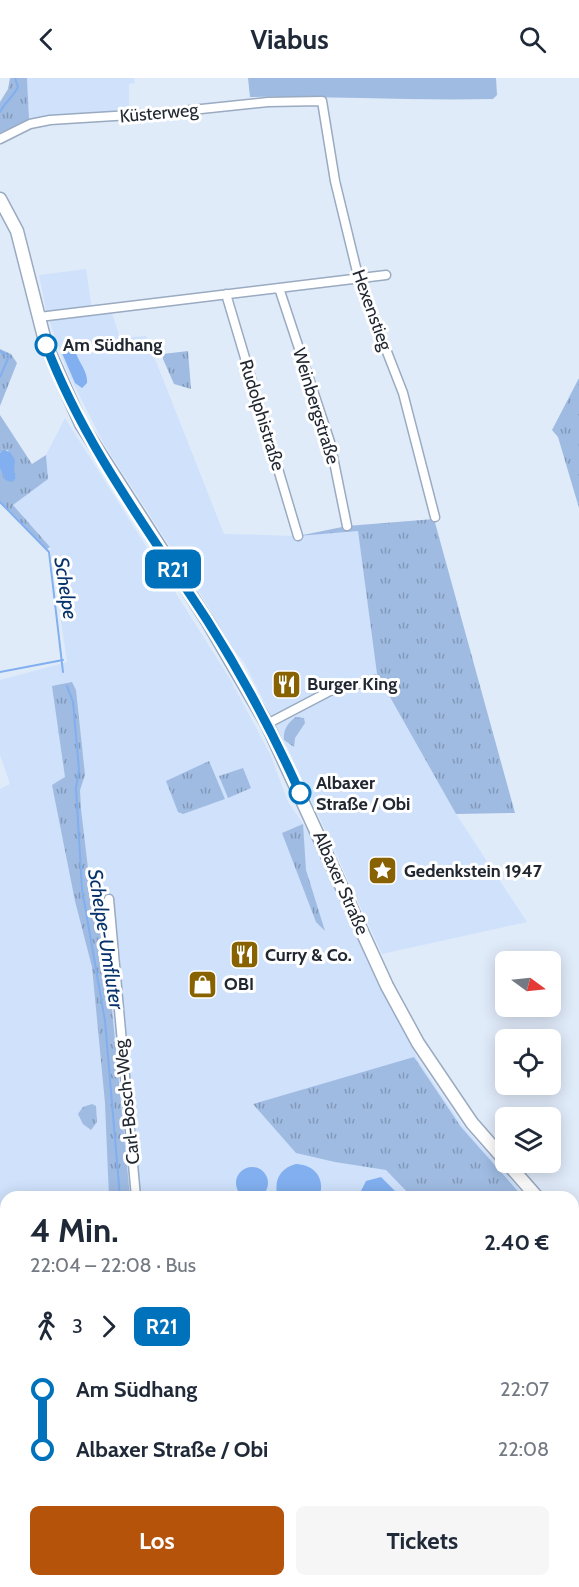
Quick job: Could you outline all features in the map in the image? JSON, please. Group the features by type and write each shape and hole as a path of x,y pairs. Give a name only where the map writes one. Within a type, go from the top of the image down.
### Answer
{"main road":[{"name":"Albaxer Straße","path":"0,199 17,231 39,317 58,377 81,424 214,632 267,724 387,986 418,1043 472,1123 532,1191"}],"street":[{"name":"Küsterweg","path":"0,139 30,124 50,120 163,113 268,102 322,101"},
{"name":"Hexenstieg","path":"322,101 335,181 359,280 402,393 435,517"},
{"path":"39,317 386,275"},
{"name":"Weinbergstraße","path":"279,288 330,442 347,526"},
{"name":"Rudolphistraße","path":"226,294 298,536"},
{"path":"267,724 330,691 375,680"},
{"name":"Carl-Bosch-Weg","path":"109,898 135,1191"}],"shaded area":[{"path":"27,78 134,78 135,83 129,84 129,112 29,119"},
{"path":"86,269 92,309 110,307 120,338 146,336 224,534 298,536 358,530 377,674 456,814 527,922 382,954 289,751 244,662 227,642 208,606 104,444 68,373 47,315 39,275"},
{"path":"66,345 75,350 86,374 87,383 82,388 75,383 62,353"},
{"path":"65,418 230,679 271,756 288,802 314,839 354,931 419,1061 463,1126 495,1162 495,1173 505,1173 522,1191 0,1191 0,789 10,784 0,755 0,680 67,662 50,547 13,505 48,479 46,455"},
{"path":"4,450 10,452 15,460 16,478 12,482 5,480 0,468 0,453"},
{"path":"303,1165 313,1170 320,1179 321,1191 277,1191 279,1176 290,1166"},
{"path":"246,1168 258,1168 267,1177 265,1191 239,1191 237,1189 237,1177"},
{"path":"381,1177 395,1191 361,1191 366,1181"}],"green space":[{"path":"10,78 27,78 29,119 0,133 0,102 8,89"},
{"path":"248,78 496,78 497,95 493,99 250,97"},
{"path":"0,349 11,354 17,363 0,406"},
{"path":"188,351 191,389 174,384 163,359 163,354"},
{"path":"579,378 579,508 558,437 552,430"},
{"path":"0,415 32,464 46,455 48,479 13,505 50,547 47,549 0,501 0,467 5,480 16,478 8,450 0,453"},
{"path":"434,519 515,813 456,814 377,674 358,531 298,536 347,526"},
{"path":"72,682 76,690 85,775 80,790 81,809 91,894 98,892 102,905 129,1191 109,1191 105,1103 92,967 75,901 52,785 65,777 52,686"},
{"path":"296,717 304,718 305,723 295,738 294,747 284,740 284,733"},
{"path":"209,761 225,799 183,814 178,812 166,781"},
{"path":"243,768 251,788 228,798 219,776"},
{"path":"303,824 306,870 325,931 316,922 282,833"},
{"path":"414,1057 461,1127 495,1165 495,1173 502,1173 518,1191 406,1191 386,1170 296,1153 253,1104"},
{"path":"92,1104 96,1106 97,1122 91,1130 83,1124 78,1114 83,1107"}],"waterway":[{"name":"Schelpe","path":"0,112 18,87 15,78"},
{"name":"Schelpe","path":"0,351 9,356 0,377"},
{"name":"Schelpe","path":"0,502 49,552 63,672"},
{"path":"0,672 63,660"},
{"name":"Schelpe-Umfluter","path":"67,686 73,702 79,770 76,788 82,889 105,1021 119,1191"}],"bus line":[{"name":"R21","path":"46,345 58,377 81,424 208,622 277,744 300,793"}],"place":[{"name":"Am Südhang","path":"46,345"},
{"name":"Burger King","path":"286,684"},
{"name":"Albaxer Straße / Obi","path":"300,793"},
{"name":"Gedenkstein 1947","path":"383,871"},
{"name":"Curry & Co.","path":"244,955"},
{"name":"OBI","path":"203,984"}]}
